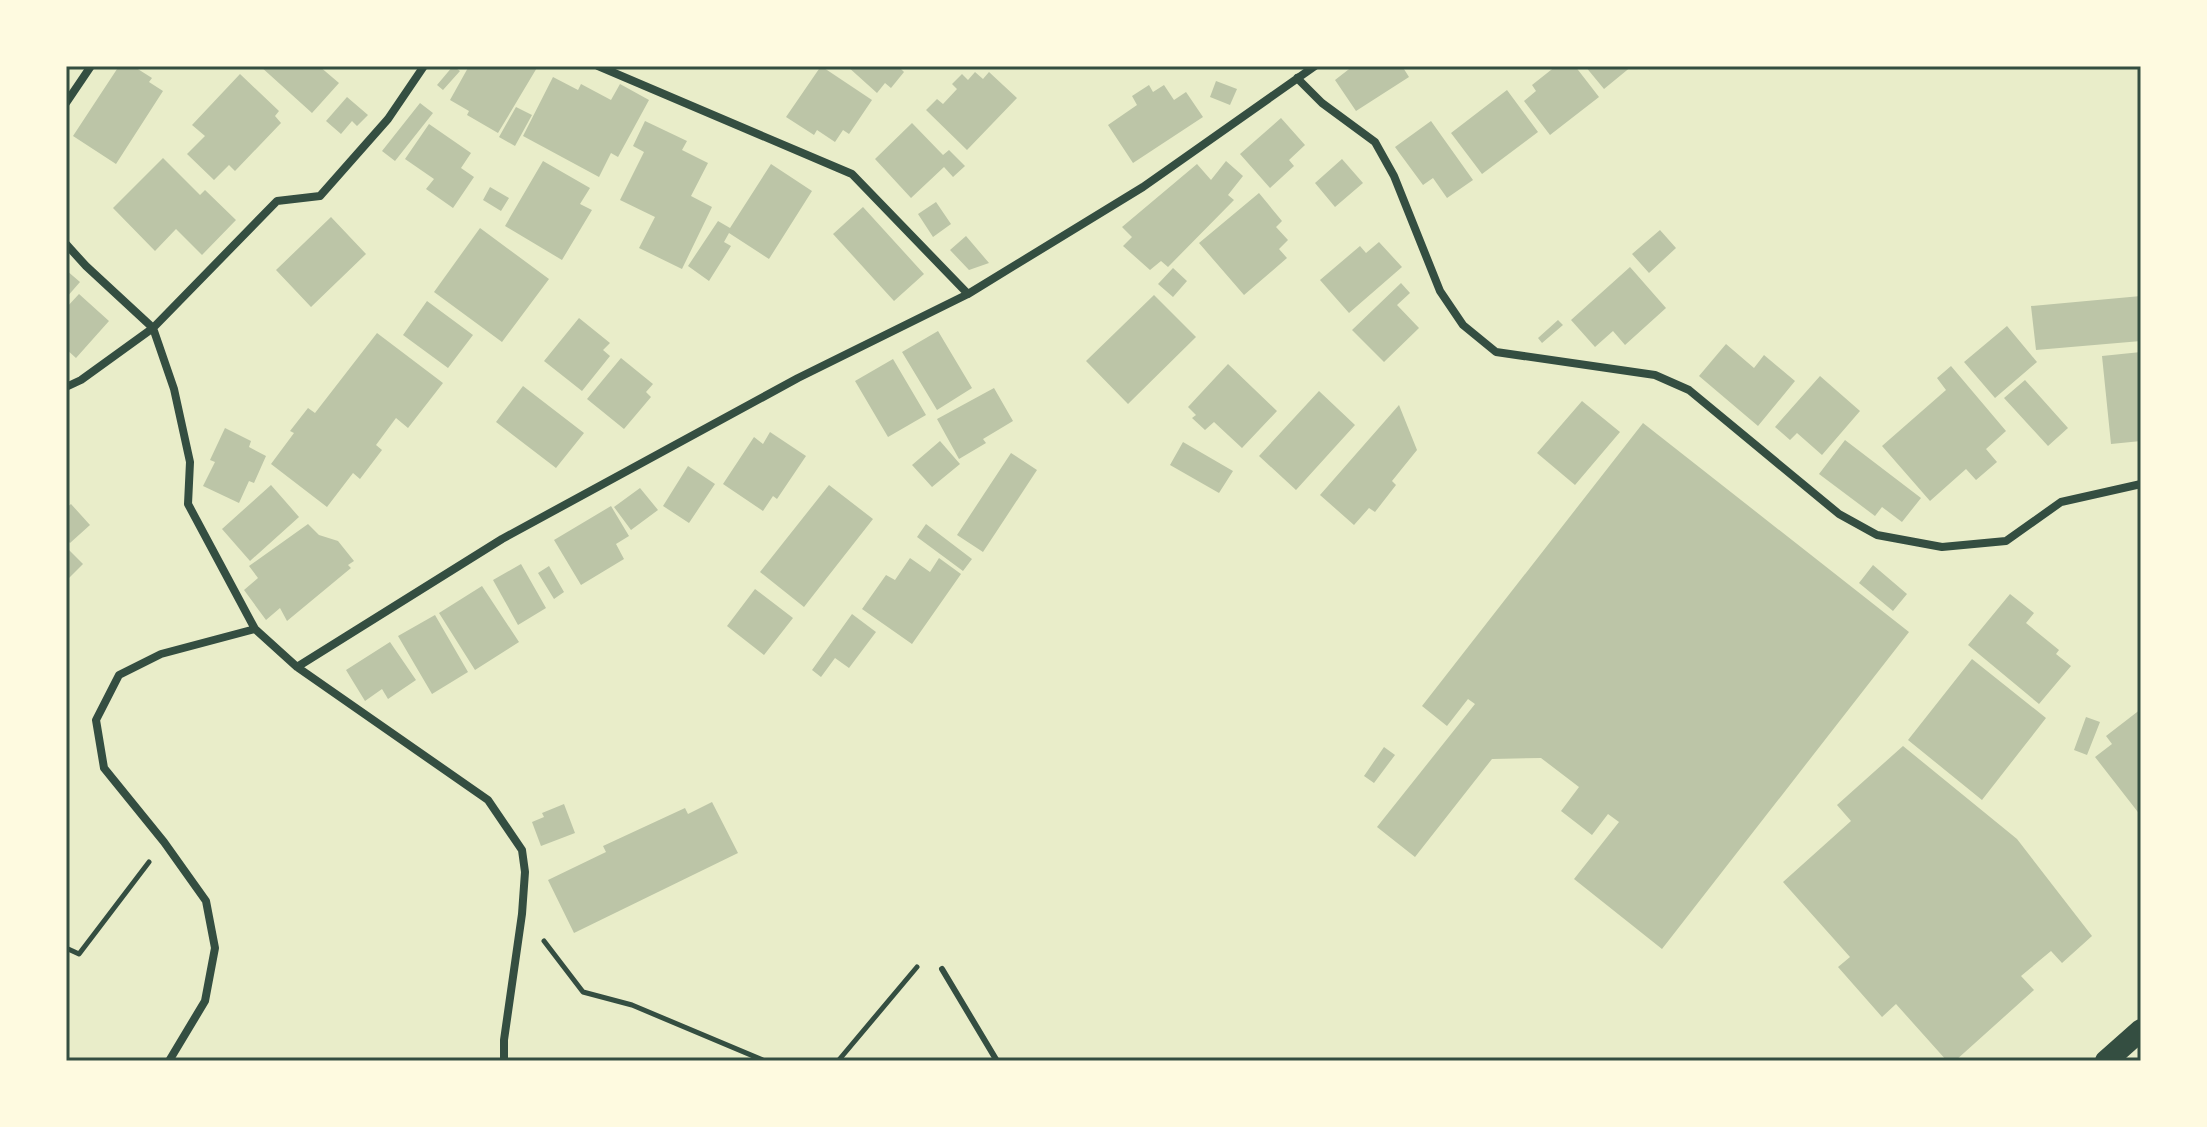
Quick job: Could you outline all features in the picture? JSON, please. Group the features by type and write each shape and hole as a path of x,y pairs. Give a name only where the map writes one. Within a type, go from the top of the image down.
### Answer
{"highway":[{"path":"2106,1061 2141,1030"}],"street":[{"path":"66,103 91,66"},
{"path":"66,387 81,380 153,328 277,201 320,196 388,119 424,66"},
{"path":"598,66 852,174 968,294"},
{"path":"297,667 502,539 798,378 968,294 1143,187 1315,66"},
{"path":"1297,78 1322,103 1375,142 1394,176 1440,291 1463,325 1496,352 1655,375 1689,390 1839,514 1877,535 1942,547 2006,541 2061,502 2141,484"},
{"path":"66,244 153,328 174,389 190,462 188,504 255,629 297,667 488,800 522,850 525,872 522,914 504,1040 504,1061"},
{"path":"169,1061 205,1001 215,948 206,901 164,842 104,768 96,720 119,675 161,654 255,629"}],"lane":[{"path":"942,969 997,1061"}],"path":[{"path":"66,948 79,954 164,842"},
{"path":"522,914 583,992 632,1005 765,1061"},
{"path":"838,1061 916,967 942,969"}],"building":[{"path":"119,66 133,66 152,78 149,82 163,91 116,164 73,136"},
{"path":"260,66 319,66 339,83 312,113"},
{"path":"453,66 460,71 443,90 437,85"},
{"path":"469,66 538,66 498,133 467,115 469,111 450,100"},
{"path":"821,66 872,100 849,134 843,130 835,142 817,130 814,135 786,117"},
{"path":"847,66 901,66 904,72 891,88 885,83 877,93"},
{"path":"1353,66 1402,66 1409,77 1356,111 1335,80"},
{"path":"1556,66 1575,66 1599,97 1550,135 1524,101 1536,91 1532,85"},
{"path":"1585,66 1632,66 1604,89"},
{"path":"975,72 983,79 989,72 1017,98 967,150 926,110 937,99 943,104 957,89 952,84 962,74 968,80"},
{"path":"240,74 279,111 275,116 281,123 235,171 229,165 214,180 187,154 205,136 192,125"},
{"path":"553,77 578,90 581,84 611,100 620,84 649,100 618,157 611,153 599,177 523,136"},
{"path":"1216,81 1237,89 1230,105 1210,97"},
{"path":"1149,85 1153,92 1164,85 1174,100 1186,92 1203,117 1133,163 1108,125 1137,105 1132,96"},
{"path":"1507,90 1538,132 1482,174 1451,133"},
{"path":"347,97 368,115 357,126 352,121 341,134 326,121"},
{"path":"420,103 433,113 395,161 382,151"},
{"path":"516,107 532,115 515,146 499,137"},
{"path":"1281,118 1305,145 1289,160 1294,166 1270,188 1240,154"},
{"path":"645,121 687,141 682,150 708,163 691,196 712,207 682,269 639,248 655,217 620,200 644,152 633,146"},
{"path":"1431,121 1473,180 1447,198 1433,178 1423,185 1395,147"},
{"path":"912,123 943,155 949,150 965,166 953,177 944,167 911,198 875,159"},
{"path":"429,124 471,153 461,168 474,177 453,208 426,189 434,179 405,159"},
{"path":"163,158 200,195 205,190 236,220 202,255 176,229 155,251 113,208"},
{"path":"1342,159 1363,183 1335,207 1315,183"},
{"path":"543,161 590,188 580,204 592,210 562,260 505,226"},
{"path":"1226,161 1243,176 1228,195 1234,200 1168,267 1161,261 1150,270 1123,246 1132,237 1122,227 1197,164 1211,180"},
{"path":"771,164 812,191 769,259 729,233 724,242 731,246 709,281 688,266 718,221 730,228"},
{"path":"490,187 509,198 501,211 483,200"},
{"path":"1259,193 1282,221 1276,227 1288,240 1279,249 1287,258 1244,295 1199,243"},
{"path":"936,202 951,224 933,237 918,214"},
{"path":"863,207 924,274 894,301 833,234"},
{"path":"331,217 366,254 311,307 276,270"},
{"path":"480,228 549,279 502,342 434,292"},
{"path":"1660,230 1676,248 1649,273 1632,254"},
{"path":"966,236 989,263 969,270 950,250"},
{"path":"1379,242 1402,267 1349,313 1320,280 1360,246 1366,253"},
{"path":"1630,267 1666,308 1625,345 1613,331 1595,347 1571,320"},
{"path":"1173,268 1187,281 1173,297 1158,284"},
{"path":"66,270 80,282 66,298"},
{"path":"1401,283 1410,293 1397,305 1419,328 1384,362 1352,330"},
{"path":"79,294 109,321 76,358 66,349 66,308"},
{"path":"1154,295 1196,337 1128,404 1086,361"},
{"path":"2141,296 2141,341 2036,350 2031,306"},
{"path":"427,301 473,335 448,368 403,335"},
{"path":"579,318 610,343 603,350 610,356 582,391 544,361"},
{"path":"1558,320 1563,325 1542,343 1538,338"},
{"path":"2007,326 2037,362 1995,398 1964,362"},
{"path":"938,331 972,388 937,410 902,352"},
{"path":"377,333 443,383 408,428 396,418 376,445 382,450 360,479 353,473 327,507 271,464 308,408 315,413"},
{"path":"1726,344 1754,368 1764,355 1795,381 1758,426 1699,376"},
{"path":"2141,352 2141,441 2111,444 2102,356"},
{"path":"621,358 653,384 646,392 651,397 624,429 587,399"},
{"path":"893,359 926,415 888,437 855,381"},
{"path":"1228,364 1277,411 1242,448 1214,422 1205,430 1192,418 1196,415 1188,407"},
{"path":"1951,366 2006,431 1986,449 1997,462 1976,480 1966,469 1930,501 1882,446 1946,390 1937,378"},
{"path":"1820,376 1860,411 1822,455 1797,433 1790,440 1775,427"},
{"path":"2025,380 2068,428 2048,446 2004,398"},
{"path":"523,386 584,433 556,468 496,422"},
{"path":"994,388 1013,421 983,439 986,443 959,459 937,419"},
{"path":"1319,391 1355,425 1296,490 1259,456"},
{"path":"1582,401 1620,432 1575,485 1537,453"},
{"path":"1399,405 1417,450 1392,481 1396,485 1375,512 1369,508 1354,525 1320,495"},
{"path":"1643,423 1909,632 1662,949 1574,879 1619,822 1608,814 1592,835 1561,811 1579,787 1541,758 1492,759 1415,857 1377,827 1475,704 1468,699 1447,726 1422,706"},
{"path":"225,428 251,441 249,447 266,456 254,483 249,481 239,503 203,486 215,462 210,460"},
{"path":"770,432 806,456 777,499 773,496 763,511 723,484 754,437 763,444"},
{"path":"1845,440 1921,498 1902,522 1882,507 1875,516 1819,474"},
{"path":"940,441 960,464 932,487 912,465"},
{"path":"1183,442 1233,471 1219,493 1170,465"},
{"path":"1011,453 1037,470 983,552 957,535"},
{"path":"688,466 715,484 689,523 663,506"},
{"path":"271,485 299,517 250,561 222,529"},
{"path":"829,485 873,519 804,607 760,572"},
{"path":"640,488 658,510 631,530 614,507"},
{"path":"71,504 90,525 70,543 66,539 66,508"},
{"path":"611,506 629,536 616,544 624,559 581,585 554,540"},
{"path":"308,524 319,535 338,541 354,561 348,565 351,568 287,621 280,608 266,620 244,590 258,578 249,566"},
{"path":"926,524 972,559 963,571 917,537"},
{"path":"66,547 83,564 66,581"},
{"path":"910,558 930,572 939,558 961,574 912,644 862,609 886,575 895,580"},
{"path":"521,564 546,608 518,625 493,580"},
{"path":"1873,565 1907,594 1893,611 1859,583"},
{"path":"549,566 564,592 554,599 538,573"},
{"path":"482,586 519,642 475,670 439,613"},
{"path":"755,589 793,618 764,655 727,626"},
{"path":"2010,594 2034,613 2026,623 2059,650 2056,654 2071,666 2039,704 1968,645"},
{"path":"852,614 876,632 849,668 835,658 821,677 812,670"},
{"path":"435,615 468,672 432,694 398,636"},
{"path":"390,642 416,680 388,699 382,689 365,701 346,670"},
{"path":"1972,659 2046,718 1982,800 1908,740"},
{"path":"2141,709 2141,816 2095,757 2112,744 2106,736"},
{"path":"2086,717 2100,722 2087,755 2074,750"},
{"path":"1903,746 2017,839 2092,936 2062,963 2051,951 2021,976 2034,990 1955,1061 1947,1061 1896,1004 1882,1017 1838,967 1850,957 1783,882 1851,821 1837,805"},
{"path":"1384,747 1395,755 1374,783 1364,776"},
{"path":"712,802 738,853 574,933 548,880 606,852 603,846 685,808 688,814"},
{"path":"564,804 575,833 541,846 532,822 544,817 542,813"}]}
